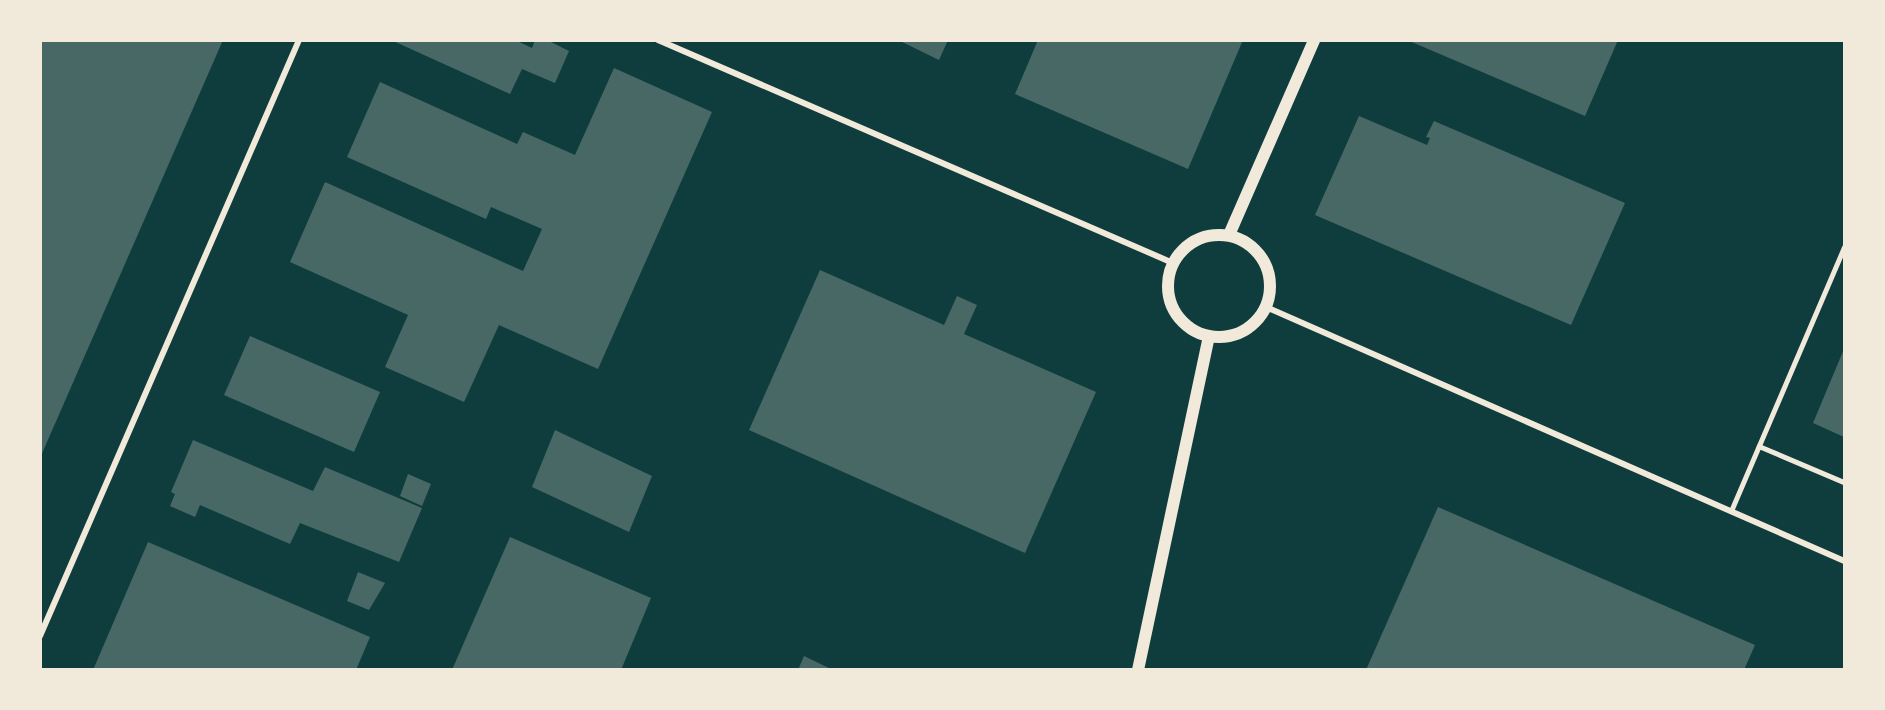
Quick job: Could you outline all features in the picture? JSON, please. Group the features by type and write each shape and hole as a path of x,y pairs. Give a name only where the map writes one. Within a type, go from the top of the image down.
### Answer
{"main road":[{"path":"1229,235 1314,40"},
{"path":"1229,235 1246,242 1260,254 1269,279 1266,307 1243,332 1209,337 1188,327 1173,309 1168,286 1173,263 1196,239 1229,235"},
{"path":"1138,669 1209,337"}],"street":[{"path":"40,636 298,40"},
{"path":"658,40 1173,263"},
{"path":"1266,307 1845,561"}],"lane":[{"path":"1731,511 1845,247"},
{"path":"1759,446 1845,482"}],"building":[{"path":"40,40 223,40 40,458"},
{"path":"391,40 515,40 532,48 535,40 547,40 569,51 555,83 522,69 510,94"},
{"path":"898,40 948,40 939,60"},
{"path":"1038,40 1243,40 1188,169 1015,94"},
{"path":"1407,40 1618,40 1585,116"},
{"path":"614,68 712,112 598,369 499,325 464,402 385,367 408,315 290,262 325,182 523,271 542,229 491,207 486,219 347,157 380,82 517,144 523,132 575,155"},
{"path":"1359,116 1427,145 1430,138 1426,137 1434,121 1625,203 1571,325 1315,215"},
{"path":"820,270 944,325 957,296 977,305 964,334 1096,392 1025,553 749,430"},
{"path":"250,336 380,392 354,452 224,395"},
{"path":"1844,349 1844,437 1813,423"},
{"path":"555,430 652,476 629,532 532,487"},
{"path":"193,440 313,491 325,467 422,508 399,562 300,523 290,544 200,505 195,517 170,506 175,494 171,492"},
{"path":"408,474 431,484 422,506 400,496"},
{"path":"1438,507 1755,645 1744,670 1366,670"},
{"path":"510,537 651,598 621,670 452,670"},
{"path":"148,542 370,637 356,670 93,670"},
{"path":"358,572 385,583 369,610 347,601"},
{"path":"804,656 833,670 798,670"}]}
